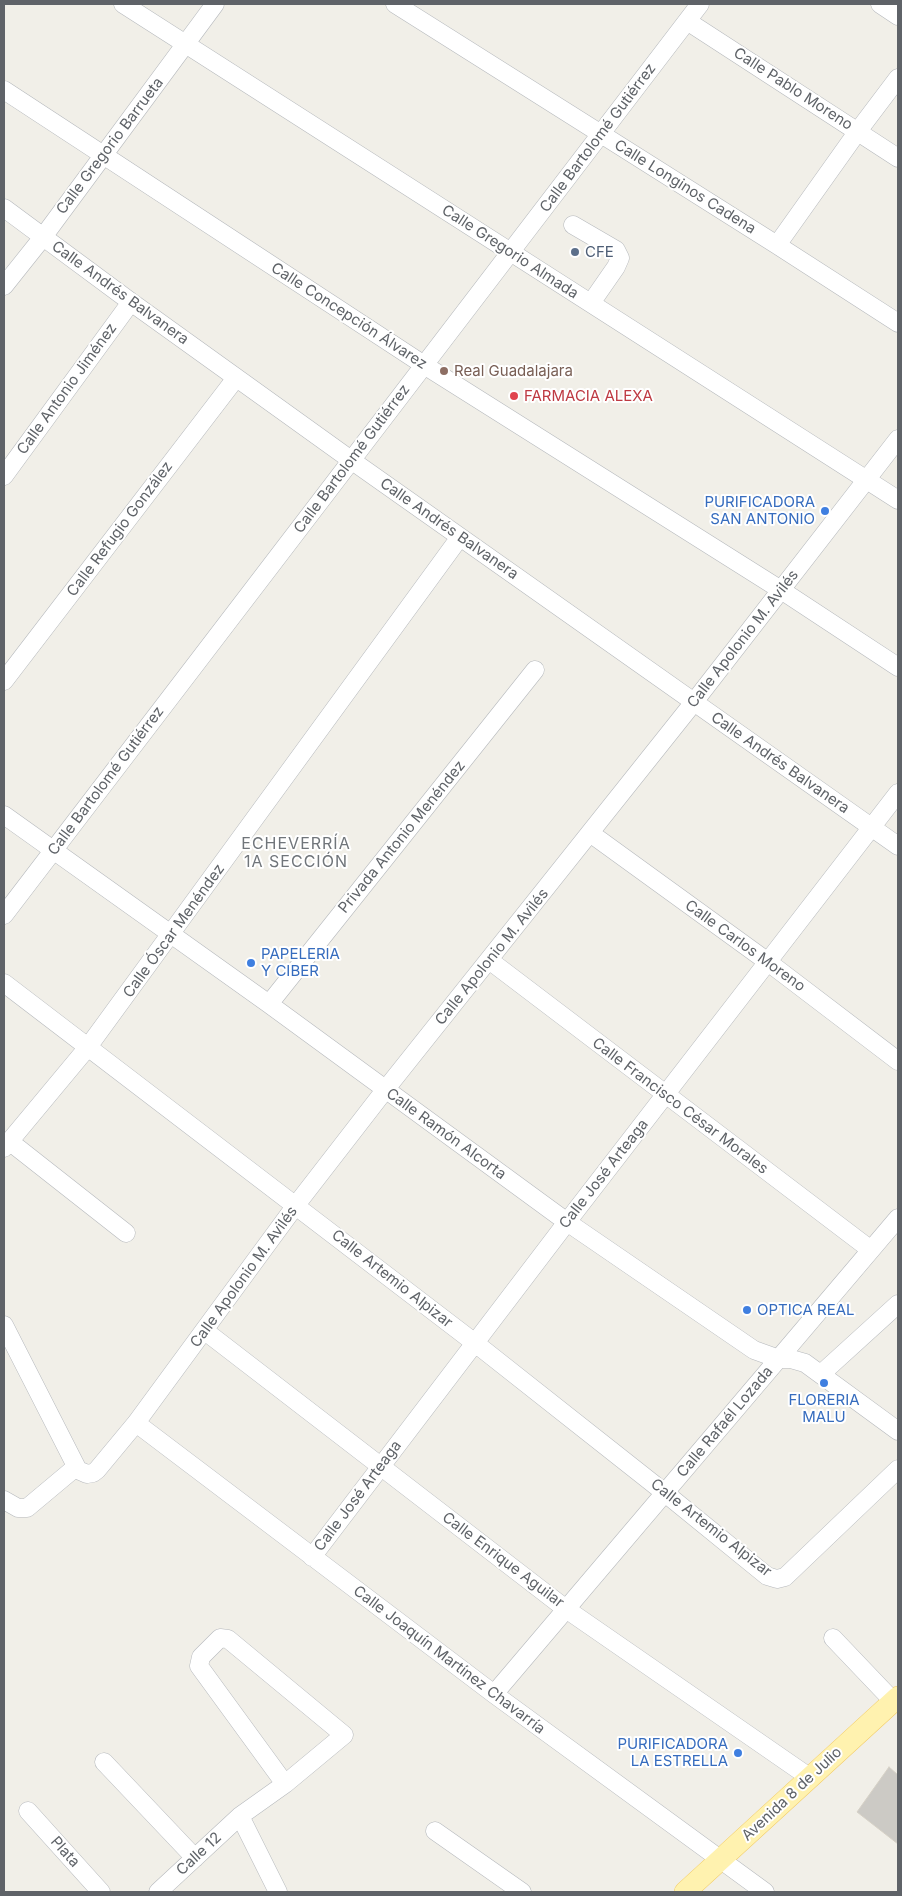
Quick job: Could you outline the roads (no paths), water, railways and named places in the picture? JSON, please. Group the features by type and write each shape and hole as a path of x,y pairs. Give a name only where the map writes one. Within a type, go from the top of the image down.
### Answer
{"main road":[{"name":"Avenida 8 de Julio","path":"685,1892 896,1699"}],"street":[{"name":"Calle Gregorio Almada","path":"123,4 898,500"},
{"name":"Calle Gregorio Barrueta","path":"4,286 43,237 214,4"},
{"name":"Calle Longinos Cadena","path":"395,4 416,9 600,134 898,323"},
{"name":"Calle Bartolomé Gutiérrez","path":"4,915 700,4"},
{"path":"880,4 898,16"},
{"name":"Calle Pablo Moreno","path":"687,21 898,158"},
{"path":"777,245 898,78"},
{"name":"Calle Concepción Álvarez","path":"4,90 424,365 781,590 898,667"},
{"name":"Calle Andrés Balvanera","path":"4,208 236,378 898,846"},
{"path":"572,225 616,250 620,258 591,304"},
{"name":"Calle Antonio Jiménez","path":"4,476 131,302"},
{"name":"Calle Refugio González","path":"4,681 236,378"},
{"name":"Calle Apolonio M. Avilés","path":"4,1500 18,1508 27,1508 82,1470 97,1470 136,1423 296,1205 385,1090 694,702 898,439"},
{"name":"Calle Óscar Menéndez","path":"7,1145 88,1048 460,537"},
{"name":"Privada Antonio Menéndez","path":"269,1004 536,670"},
{"name":"Calle José Arteaga","path":"312,1557 567,1222 898,793"},
{"name":"Calle Ramón Alcorta","path":"4,815 269,1004 567,1222 754,1350 779,1359 791,1359 805,1363 898,1431"},
{"name":"Calle Carlos Moreno","path":"590,833 768,962 898,1062"},
{"name":"Calle Francisco César Morales","path":"489,960 871,1250"},
{"name":"Calle Artemio Alpizar","path":"4,983 475,1343 767,1576 777,1579 785,1577 898,1469"},
{"path":"7,1145 126,1233"},
{"name":"Calle Rafaél Lozada","path":"494,1694 898,1218"},
{"path":"821,1374 898,1304"},
{"path":"4,1325 82,1470"},
{"name":"Calle Enrique Aguilar","path":"205,1331 566,1609 809,1777"},
{"name":"Calle Joaquín Martínez Chavarría","path":"136,1423 494,1694 720,1861 765,1892"},
{"name":"Calle 12","path":"158,1892 240,1816 285,1784 344,1736 228,1640 220,1638 201,1657 199,1666 285,1784"},
{"path":"834,1638 896,1699"},
{"path":"104,1762 195,1858"},
{"name":"Plata","path":"28,1812 101,1892"},
{"path":"240,1816 278,1892"},
{"path":"435,1831 522,1892"}],"place":[{"name":"CFE","path":"575,252"},
{"name":"Real Guadalajara","path":"444,371"},
{"name":"FARMACIA ALEXA","path":"514,396"},
{"name":"PURIFICADORA SAN ANTONIO","path":"825,511"},
{"name":"PAPELERIA Y CIBER","path":"251,963"},
{"name":"OPTICA REAL","path":"747,1310"},
{"name":"FLORERIA MALU","path":"824,1383"},
{"name":"PURIFICADORA LA ESTRELLA","path":"738,1753"}],"district":[{"name":"ECHEVERRÍA 1A SECCIÓN","path":"296,853"}]}
